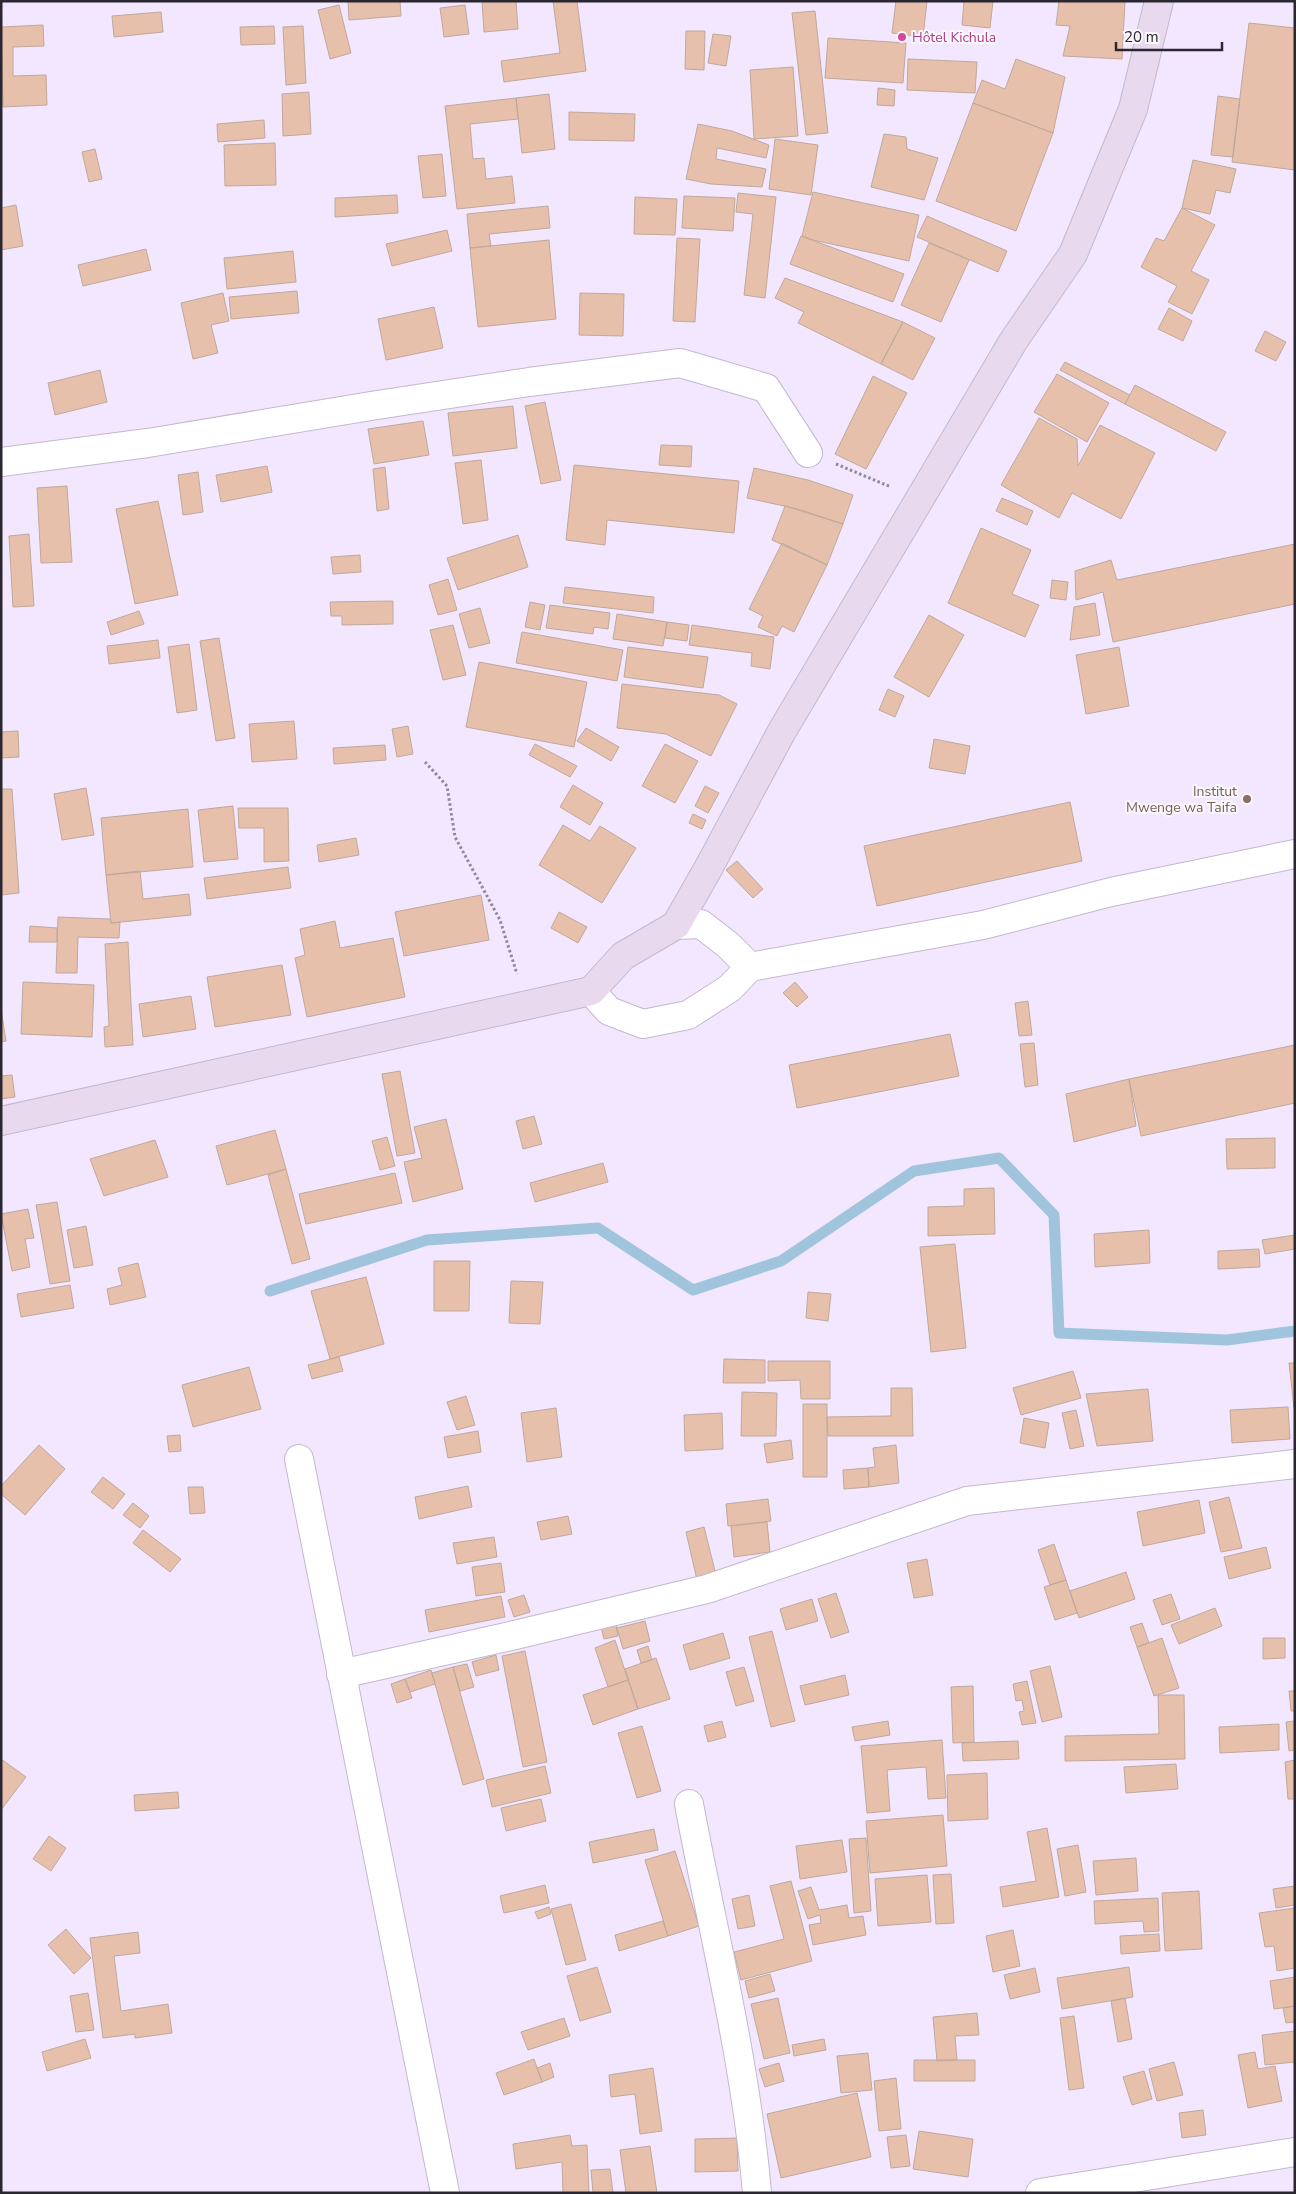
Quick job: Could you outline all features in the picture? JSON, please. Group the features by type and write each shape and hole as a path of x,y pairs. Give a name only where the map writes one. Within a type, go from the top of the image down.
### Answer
{"street":[{"path":"676,925 782,731 1014,340 1073,254 1133,110 1159,1"},
{"path":"1,462 148,443 529,382 680,363 766,388 808,452"},
{"path":"591,991 609,1012 643,1024 688,1014 730,988 750,967 983,925 1111,892 1295,854"},
{"path":"1,1122 591,991 623,956 676,925 701,924 750,967"},
{"path":"299,1459 445,2193"},
{"path":"341,1674 707,1589 967,1501 1295,1464"},
{"path":"689,1804 733,2018 757,2193"},
{"path":"1040,2193 1295,2152"}],"path":[{"path":"808,452 920,499"},
{"path":"425,762 447,786 455,838 500,920 526,1006"}],"building":[{"path":"348,1 400,1 401,16 349,20"},
{"path":"482,1 516,1 518,29 484,32"},
{"path":"553,1 577,1 586,71 504,82 501,61 560,53"},
{"path":"896,1 927,1 923,37 892,33"},
{"path":"964,1 993,1 990,28 962,25"},
{"path":"1059,1 1125,1 1122,59 1063,56 1070,26 1056,25"},
{"path":"339,5 351,53 330,59 318,10"},
{"path":"465,5 469,34 444,37 440,8"},
{"path":"815,11 828,133 806,135 792,13"},
{"path":"161,12 163,32 114,37 112,16"},
{"path":"1249,23 1295,28 1295,170 1232,162"},
{"path":"43,25 44,46 13,47 13,76 46,75 47,105 3,107 1,27"},
{"path":"274,26 275,44 241,45 240,27"},
{"path":"303,26 306,83 286,85 283,27"},
{"path":"686,31 705,31 704,70 685,69"},
{"path":"713,34 731,36 726,66 708,63"},
{"path":"828,38 906,43 903,83 825,78"},
{"path":"908,59 977,62 975,93 907,90"},
{"path":"1016,59 1065,77 1053,133 973,103 982,80 1005,89"},
{"path":"793,67 798,136 754,139 750,70"},
{"path":"878,88 895,90 894,106 877,105"},
{"path":"309,92 311,134 283,136 282,94"},
{"path":"549,94 555,149 522,153 516,98"},
{"path":"1218,96 1240,99 1233,157 1211,155"},
{"path":"516,98 518,119 470,124 473,159 484,158 486,179 512,176 515,203 457,209 445,106"},
{"path":"973,103 1053,133 1016,231 936,201"},
{"path":"569,112 635,114 634,141 569,140"},
{"path":"264,120 265,138 218,142 217,124"},
{"path":"698,124 732,131 769,145 766,158 717,148 716,159 766,169 762,187 711,184 686,179"},
{"path":"884,134 906,137 907,149 938,158 924,200 871,187"},
{"path":"775,139 818,145 811,195 769,189"},
{"path":"275,143 276,185 225,186 224,145"},
{"path":"95,149 102,179 89,182 82,152"},
{"path":"442,154 446,196 423,198 418,156"},
{"path":"1193,160 1236,169 1230,193 1216,190 1210,214 1182,208"},
{"path":"813,192 919,215 909,261 802,236"},
{"path":"738,193 776,197 765,298 744,295 753,214 736,212"},
{"path":"397,195 398,213 335,217 335,198"},
{"path":"684,196 735,198 733,231 682,228"},
{"path":"635,197 677,199 675,235 634,234"},
{"path":"16,205 23,246 1,250 1,208"},
{"path":"548,206 550,228 489,234 491,246 470,248 467,214"},
{"path":"1182,208 1215,225 1191,271 1209,280 1192,314 1168,302 1177,286 1141,267 1156,238 1164,241"},
{"path":"927,216 1007,251 998,272 917,237"},
{"path":"447,230 452,251 392,266 386,244"},
{"path":"801,236 904,274 893,302 790,264"},
{"path":"677,238 700,239 695,322 673,321"},
{"path":"549,240 556,319 478,327 470,248"},
{"path":"929,243 969,260 941,322 901,305"},
{"path":"146,249 151,270 83,286 78,265"},
{"path":"293,251 296,282 227,289 224,258"},
{"path":"785,278 903,322 881,364 798,323 804,312 775,298"},
{"path":"297,291 299,313 231,319 229,297"},
{"path":"223,293 229,321 211,325 218,353 193,359 181,303"},
{"path":"580,293 624,294 623,336 579,335"},
{"path":"434,307 443,348 386,360 378,319"},
{"path":"1169,308 1192,321 1183,341 1158,329"},
{"path":"903,322 935,338 913,380 881,364"},
{"path":"1265,331 1286,342 1276,361 1255,351"},
{"path":"1065,362 1130,395 1125,404 1060,370"},
{"path":"100,370 107,402 55,415 48,383"},
{"path":"1057,374 1109,403 1087,442 1034,412"},
{"path":"873,376 907,393 866,469 835,454"},
{"path":"1135,385 1226,432 1216,451 1125,404"},
{"path":"545,402 561,480 541,484 525,406"},
{"path":"513,406 517,448 453,456 448,413"},
{"path":"1039,418 1077,439 1078,466 1100,425 1155,453 1121,519 1072,493 1059,518 1001,485"},
{"path":"423,421 429,455 374,464 368,429"},
{"path":"661,445 692,446 691,467 659,465"},
{"path":"481,460 488,520 463,524 455,463"},
{"path":"574,465 739,481 734,533 607,520 605,545 566,540"},
{"path":"267,466 272,492 221,502 216,475"},
{"path":"385,467 389,509 377,511 373,469"},
{"path":"754,468 808,480 853,495 843,524 798,509 747,498"},
{"path":"198,472 203,512 183,515 178,475"},
{"path":"67,486 72,562 41,563 37,488"},
{"path":"1002,498 1033,511 1027,525 996,511"},
{"path":"158,501 178,595 135,604 116,509"},
{"path":"785,506 843,524 827,565 772,540"},
{"path":"981,528 1031,550 1012,594 1039,605 1025,637 948,603"},
{"path":"29,534 34,606 13,607 9,536"},
{"path":"518,535 528,567 458,590 447,558"},
{"path":"782,543 827,565 794,632 782,626 777,636 758,627 763,616 749,609"},
{"path":"1295,544 1295,604 1113,642 1103,592 1076,600 1075,571 1111,560 1117,580"},
{"path":"360,555 361,572 333,574 331,557"},
{"path":"448,579 457,610 438,615 429,585"},
{"path":"1052,580 1068,582 1066,600 1050,598"},
{"path":"565,587 654,597 653,613 563,603"},
{"path":"393,601 393,624 342,625 342,616 331,616 330,602"},
{"path":"530,602 545,605 540,630 525,627"},
{"path":"1095,603 1100,635 1070,640 1074,607"},
{"path":"550,605 610,613 608,629 594,627 593,634 546,628"},
{"path":"480,608 490,643 469,648 459,614"},
{"path":"139,611 144,624 111,635 107,622"},
{"path":"617,614 667,622 663,646 613,639"},
{"path":"929,615 964,635 929,697 894,677"},
{"path":"667,622 689,625 687,641 665,638"},
{"path":"453,625 466,675 443,680 430,630"},
{"path":"692,625 774,637 770,669 751,666 752,653 689,645"},
{"path":"522,632 623,650 617,681 516,663"},
{"path":"219,638 235,738 216,741 200,641"},
{"path":"158,640 160,658 109,664 107,646"},
{"path":"189,644 197,710 177,713 168,647"},
{"path":"628,647 708,657 703,688 624,677"},
{"path":"1119,647 1129,706 1086,714 1076,655"},
{"path":"479,662 587,682 574,747 466,727"},
{"path":"622,684 719,695 737,704 711,756 666,734 617,728"},
{"path":"888,689 904,696 895,717 879,710"},
{"path":"294,721 297,759 252,762 249,724"},
{"path":"408,726 413,754 397,757 392,729"},
{"path":"586,728 619,747 611,761 577,741"},
{"path":"18,731 19,757 1,758 1,732"},
{"path":"934,739 970,746 965,774 929,768"},
{"path":"535,744 577,766 570,777 529,755"},
{"path":"665,744 698,761 675,803 642,786"},
{"path":"385,745 386,760 334,764 333,748"},
{"path":"573,785 603,803 590,825 560,807"},
{"path":"705,786 719,793 708,813 695,806"},
{"path":"86,788 94,835 62,840 54,794"},
{"path":"1,789 12,789 19,893 1,895"},
{"path":"1070,802 1082,861 877,906 864,846"},
{"path":"233,806 238,859 204,862 198,810"},
{"path":"238,808 288,808 289,861 264,862 264,828 239,828"},
{"path":"188,809 193,867 106,875 101,818"},
{"path":"693,814 706,820 702,829 689,823"},
{"path":"563,825 590,841 600,826 636,848 602,903 539,865"},
{"path":"356,838 359,855 319,862 317,845"},
{"path":"737,861 763,889 753,898 726,870"},
{"path":"288,867 291,888 207,899 204,878"},
{"path":"140,871 143,899 189,894 191,915 111,923 106,875"},
{"path":"481,895 489,940 404,956 395,912"},
{"path":"559,912 587,927 578,943 551,928"},
{"path":"58,917 110,919 111,923 120,922 119,938 78,937 77,973 56,973"},
{"path":"335,921 340,948 393,938 405,997 307,1017 295,958 305,955 300,929"},
{"path":"30,926 57,928 57,942 29,942"},
{"path":"128,942 133,1045 105,1047 104,1027 109,1026 105,944"},
{"path":"282,965 291,1015 215,1027 207,977"},
{"path":"23,982 94,985 92,1037 21,1034"},
{"path":"795,982 808,997 797,1007 783,993"},
{"path":"191,996 196,1029 143,1037 139,1004"},
{"path":"1028,1001 1032,1035 1019,1036 1015,1003"},
{"path":"1,1009 6,1041 1,1042"},
{"path":"950,1034 959,1076 797,1108 789,1065"},
{"path":"1034,1043 1038,1085 1025,1087 1020,1044"},
{"path":"1295,1045 1295,1103 1141,1136 1129,1079"},
{"path":"400,1071 415,1153 397,1156 382,1074"},
{"path":"12,1075 15,1097 1,1099 1,1076"},
{"path":"1129,1079 1136,1126 1074,1142 1066,1094"},
{"path":"534,1116 542,1144 523,1149 516,1121"},
{"path":"446,1119 463,1189 413,1202 404,1162 422,1158 414,1127"},
{"path":"275,1130 286,1169 227,1185 216,1146"},
{"path":"387,1137 395,1166 380,1170 372,1141"},
{"path":"1275,1138 1275,1168 1227,1169 1226,1139"},
{"path":"155,1140 168,1177 104,1196 90,1159"},
{"path":"603,1163 608,1182 535,1202 530,1183"},
{"path":"286,1169 310,1259 292,1264 268,1175"},
{"path":"395,1173 402,1203 306,1224 299,1194"},
{"path":"994,1188 995,1234 928,1236 928,1207 964,1206 964,1189"},
{"path":"57,1202 70,1281 50,1284 36,1205"},
{"path":"28,1209 34,1238 25,1239 30,1267 12,1271 1,1214"},
{"path":"86,1226 93,1265 74,1268 67,1230"},
{"path":"1149,1230 1150,1263 1095,1267 1094,1234"},
{"path":"1295,1235 1295,1249 1265,1254 1262,1240"},
{"path":"955,1244 966,1348 931,1352 920,1247"},
{"path":"1259,1249 1260,1267 1218,1269 1218,1251"},
{"path":"434,1261 470,1261 469,1311 434,1311"},
{"path":"138,1263 146,1297 110,1305 107,1289 122,1285 118,1268"},
{"path":"366,1277 384,1344 330,1359 311,1291"},
{"path":"511,1281 543,1282 540,1324 509,1323"},
{"path":"70,1285 74,1308 21,1317 17,1294"},
{"path":"808,1292 831,1294 828,1321 806,1318"},
{"path":"339,1357 343,1371 312,1379 308,1365"},
{"path":"724,1359 765,1360 765,1383 723,1383"},
{"path":"768,1361 830,1361 830,1399 801,1399 800,1380 768,1381"},
{"path":"1289,1363 1295,1363 1295,1408 1294,1408"},
{"path":"249,1367 261,1409 193,1427 182,1385"},
{"path":"1073,1371 1081,1398 1021,1415 1013,1388"},
{"path":"891,1388 912,1388 913,1436 828,1436 827,1417 891,1416"},
{"path":"1148,1389 1153,1441 1097,1446 1086,1394"},
{"path":"742,1392 777,1393 776,1436 741,1436"},
{"path":"466,1396 475,1425 457,1430 447,1402"},
{"path":"803,1404 827,1404 827,1477 803,1477"},
{"path":"1288,1407 1290,1439 1232,1443 1230,1410"},
{"path":"556,1408 562,1457 527,1462 521,1413"},
{"path":"1076,1410 1084,1446 1070,1449 1062,1413"},
{"path":"722,1413 723,1449 685,1451 684,1415"},
{"path":"1024,1418 1049,1423 1045,1448 1020,1443"},
{"path":"478,1431 481,1452 448,1458 444,1437"},
{"path":"180,1435 181,1451 169,1452 167,1436"},
{"path":"791,1440 793,1459 767,1463 764,1444"},
{"path":"39,1445 65,1469 25,1515 1,1494 1,1486"},
{"path":"896,1445 899,1483 869,1487 868,1468 875,1467 873,1448"},
{"path":"868,1468 869,1487 844,1489 843,1470"},
{"path":"103,1477 125,1494 113,1509 91,1492"},
{"path":"468,1486 472,1507 419,1519 415,1497"},
{"path":"188,1487 203,1487 205,1513 190,1514"},
{"path":"1229,1497 1242,1548 1221,1552 1209,1502"},
{"path":"768,1499 771,1521 728,1526 726,1504"},
{"path":"1199,1500 1205,1533 1143,1546 1137,1512"},
{"path":"133,1503 149,1516 140,1528 123,1515"},
{"path":"568,1516 572,1534 541,1540 537,1522"},
{"path":"767,1522 770,1552 734,1557 731,1526"},
{"path":"704,1527 716,1575 697,1580 686,1532"},
{"path":"143,1530 181,1559 170,1572 133,1543"},
{"path":"494,1537 497,1557 457,1564 453,1543"},
{"path":"1054,1544 1066,1580 1050,1585 1038,1550"},
{"path":"1266,1547 1271,1568 1229,1579 1224,1557"},
{"path":"927,1559 933,1595 914,1598 907,1563"},
{"path":"501,1563 505,1592 476,1596 472,1567"},
{"path":"1126,1572 1135,1599 1079,1618 1070,1591"},
{"path":"1066,1580 1077,1613 1055,1620 1044,1587"},
{"path":"836,1593 849,1632 831,1638 818,1599"},
{"path":"1171,1594 1180,1619 1162,1625 1153,1600"},
{"path":"524,1595 530,1612 514,1617 508,1600"},
{"path":"501,1596 505,1617 429,1632 425,1610"},
{"path":"812,1599 818,1621 786,1630 780,1609"},
{"path":"1215,1608 1222,1626 1179,1644 1171,1625"},
{"path":"645,1621 650,1641 623,1649 617,1628"},
{"path":"1142,1623 1149,1643 1137,1647 1130,1627"},
{"path":"616,1624 618,1636 604,1639 601,1627"},
{"path":"772,1631 795,1721 771,1727 749,1637"},
{"path":"723,1633 730,1658 690,1670 683,1645"},
{"path":"1162,1638 1179,1688 1154,1696 1137,1647"},
{"path":"1263,1638 1285,1638 1285,1658 1263,1659"},
{"path":"615,1640 628,1680 608,1687 595,1648"},
{"path":"648,1646 652,1660 641,1663 637,1650"},
{"path":"525,1651 547,1762 523,1767 502,1656"},
{"path":"496,1655 499,1670 476,1676 472,1662"},
{"path":"656,1658 670,1699 638,1709 625,1669"},
{"path":"467,1664 474,1687 460,1691 453,1667"},
{"path":"1050,1666 1062,1717 1042,1722 1030,1671"},
{"path":"453,1667 484,1779 463,1785 432,1673"},
{"path":"744,1667 754,1701 736,1706 726,1672"},
{"path":"431,1670 435,1684 410,1692 405,1679"},
{"path":"845,1675 849,1695 805,1705 800,1686"},
{"path":"405,1679 412,1698 397,1703 391,1684"},
{"path":"628,1680 638,1709 593,1725 583,1695"},
{"path":"1027,1681 1036,1723 1022,1725 1019,1712 1024,1711 1022,1700 1016,1701 1013,1684"},
{"path":"973,1686 974,1742 953,1743 951,1687"},
{"path":"1289,1691 1295,1691 1295,1711 1291,1711"},
{"path":"1158,1695 1184,1695 1185,1759 1065,1761 1065,1736 1159,1734"},
{"path":"722,1721 726,1737 708,1742 704,1726"},
{"path":"888,1721 890,1735 855,1741 852,1727"},
{"path":"1295,1721 1295,1750 1289,1751 1286,1722"},
{"path":"1279,1724 1279,1750 1220,1753 1219,1727"},
{"path":"642,1726 661,1791 637,1798 618,1733"},
{"path":"942,1740 946,1798 928,1799 926,1767 887,1770 890,1811 867,1813 861,1746"},
{"path":"1018,1741 1019,1759 963,1761 962,1743"},
{"path":"1,1759 26,1777 1,1810"},
{"path":"1295,1760 1295,1799 1288,1799 1285,1762"},
{"path":"1176,1764 1178,1789 1126,1793 1124,1767"},
{"path":"545,1766 551,1793 492,1807 486,1780"},
{"path":"987,1773 988,1819 948,1821 947,1775"},
{"path":"178,1792 179,1808 135,1811 134,1795"},
{"path":"541,1799 546,1821 506,1831 501,1808"},
{"path":"943,1815 947,1866 870,1873 866,1821"},
{"path":"1047,1828 1059,1897 1003,1907 1000,1887 1036,1881 1027,1832"},
{"path":"654,1829 658,1850 593,1863 589,1842"},
{"path":"49,1836 66,1848 51,1871 33,1859"},
{"path":"866,1838 871,1911 854,1913 849,1839"},
{"path":"842,1840 847,1872 800,1879 796,1846"},
{"path":"1078,1845 1086,1892 1065,1896 1057,1849"},
{"path":"675,1851 699,1926 668,1936 645,1860"},
{"path":"1136,1858 1138,1891 1096,1895 1093,1861"},
{"path":"951,1874 954,1923 936,1924 933,1875"},
{"path":"927,1875 931,1922 878,1926 875,1879"},
{"path":"791,1881 812,1961 741,1980 734,1952 784,1939 770,1886"},
{"path":"545,1885 549,1903 504,1913 500,1896"},
{"path":"1295,1886 1295,1905 1276,1908 1273,1889"},
{"path":"811,1887 819,1910 847,1905 849,1918 863,1916 866,1935 813,1945 809,1925 821,1923 820,1915 808,1919 798,1891"},
{"path":"1199,1891 1202,1949 1165,1951 1162,1893"},
{"path":"749,1895 755,1926 738,1929 732,1899"},
{"path":"1158,1898 1159,1931 1144,1932 1143,1921 1095,1924 1094,1901"},
{"path":"571,1904 586,1960 566,1965 551,1909"},
{"path":"549,1907 551,1914 538,1919 535,1912"},
{"path":"1295,1908 1295,1968 1277,1971 1274,1946 1265,1947 1259,1913"},
{"path":"663,1921 668,1936 619,1951 615,1935"},
{"path":"66,1929 91,1958 74,1974 48,1945"},
{"path":"1013,1930 1020,1966 993,1972 986,1936"},
{"path":"138,1932 140,1953 114,1956 121,2011 168,2004 172,2033 135,2038 135,2034 103,2038 90,1938"},
{"path":"1159,1934 1160,1951 1121,1954 1120,1936"},
{"path":"597,1967 611,2012 580,2021 567,1976"},
{"path":"1129,1967 1133,1997 1062,2009 1057,1978"},
{"path":"1035,1968 1040,1992 1010,1999 1004,1975"},
{"path":"770,1974 775,1991 749,1998 745,1981"},
{"path":"1295,1977 1295,2006 1274,2009 1270,1981"},
{"path":"88,1993 94,2030 76,2032 70,1996"},
{"path":"778,1998 790,2053 764,2059 751,2004"},
{"path":"1125,1998 1132,2039 1118,2042 1111,2001"},
{"path":"1295,2006 1295,2022 1286,2023 1283,2008"},
{"path":"977,2013 979,2035 955,2036 957,2060 937,2061 933,2017"},
{"path":"1074,2016 1084,2088 1069,2090 1060,2018"},
{"path":"564,2018 570,2036 528,2050 521,2032"},
{"path":"1295,2031 1295,2062 1265,2065 1262,2035"},
{"path":"85,2039 91,2058 47,2071 42,2052"},
{"path":"824,2039 826,2050 794,2056 792,2045"},
{"path":"1255,2052 1258,2069 1275,2066 1282,2101 1248,2108 1238,2055"},
{"path":"868,2053 872,2090 841,2093 837,2056"},
{"path":"534,2059 542,2082 504,2095 496,2073"},
{"path":"914,2060 975,2060 975,2081 914,2081"},
{"path":"1174,2062 1183,2095 1157,2101 1149,2069"},
{"path":"550,2063 554,2077 542,2082 537,2068"},
{"path":"779,2063 784,2081 765,2087 759,2069"},
{"path":"653,2068 662,2131 640,2134 635,2094 611,2097 609,2075"},
{"path":"1144,2071 1152,2099 1132,2105 1123,2077"},
{"path":"896,2078 901,2129 879,2131 874,2081"},
{"path":"857,2093 871,2157 781,2178 767,2114"},
{"path":"1203,2110 1206,2135 1182,2138 1179,2113"},
{"path":"919,2131 973,2139 968,2177 913,2169"},
{"path":"570,2135 572,2146 587,2145 589,2193 563,2193 562,2162 516,2169 513,2144"},
{"path":"906,2135 910,2166 891,2168 887,2137"},
{"path":"737,2138 738,2171 695,2172 695,2139"},
{"path":"650,2146 657,2193 626,2193 620,2150"},
{"path":"610,2169 613,2193 593,2193 591,2170"}],"waterway":[{"path":"270,1291 427,1240 598,1228 693,1290 781,1261 914,1171 999,1158 1054,1215 1059,1333 1227,1340 1295,1331"}],"place":[{"name":"Hôtel Kichula","path":"902,37"},
{"name":"Institut Mwenge wa Taifa","path":"1247,799"}]}
